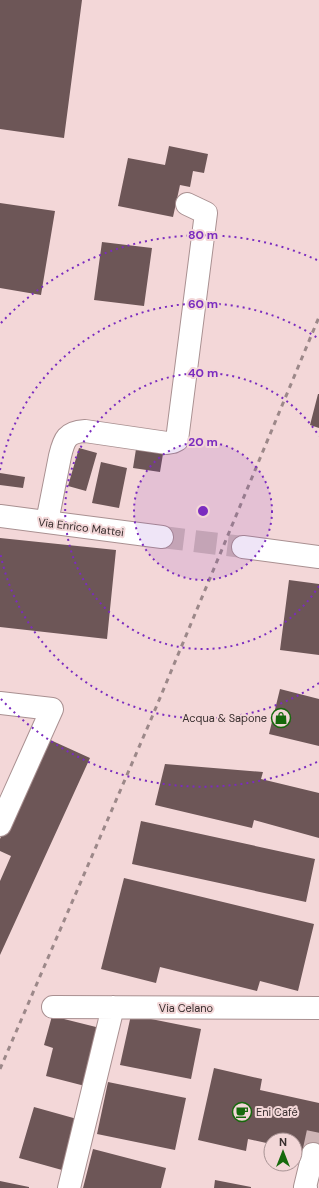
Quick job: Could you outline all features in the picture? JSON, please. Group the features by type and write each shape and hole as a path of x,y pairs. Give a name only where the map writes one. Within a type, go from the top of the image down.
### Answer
{"street":[{"path":"47,522 61,451 67,437 71,434 85,431 167,443 177,440 206,213 187,204"},
{"name":"Via Enrico Mattei","path":"0,516 162,537"},
{"path":"243,547 319,557"},
{"path":"0,703 52,709 0,824"},
{"name":"Via Celano","path":"53,1007 319,1008"},
{"path":"69,1188 113,1007"},
{"path":"306,1188 312,1154"}],"building":[{"path":"0,0 82,0 64,138 0,129"},
{"path":"169,146 208,154 204,173 193,171 190,187 180,185 173,217 118,206 128,158 165,165"},
{"path":"0,203 55,211 41,295 0,288"},
{"path":"102,242 152,248 144,306 94,300"},
{"path":"319,394 319,428 310,425"},
{"path":"79,448 97,453 86,491 68,486"},
{"path":"136,449 163,454 160,472 133,468"},
{"path":"101,462 127,468 119,508 92,503"},
{"path":"0,473 25,477 23,488 0,485"},
{"path":"0,538 116,550 107,639 0,627"},
{"path":"289,580 319,584 319,655 280,650"},
{"path":"280,689 319,699 319,746 269,734"},
{"path":"46,738 90,758 0,955 0,881 11,856 0,851 0,839"},
{"path":"165,764 263,772 261,779 319,793 319,838 254,820 252,828 155,805"},
{"path":"141,821 315,859 306,902 132,864"},
{"path":"124,878 314,924 298,991 260,981 257,991 160,967 156,983 101,969"},
{"path":"131,1015 201,1029 191,1079 120,1065"},
{"path":"52,1016 100,1028 85,1086 46,1076 53,1048 44,1045"},
{"path":"214,1068 262,1079 260,1090 319,1103 319,1155 303,1152 303,1132 263,1132 263,1142 248,1139 246,1151 198,1140"},
{"path":"108,1082 186,1098 175,1150 97,1134"},
{"path":"34,1107 77,1119 62,1170 19,1158"},
{"path":"93,1149 166,1168 161,1188 83,1188"},
{"path":"215,1180 251,1187 251,1188 214,1188"},
{"path":"0,1181 29,1187 29,1188 0,1188"}],"tunnel":[{"path":"162,537 243,547"},
{"path":"313,1154 319,1126"}],"railway":[{"path":"0,1069 152,717 319,317"}],"place":[{"name":"Acqua & Sapone","path":"281,718"},
{"name":"Eni Café","path":"242,1112"}]}
